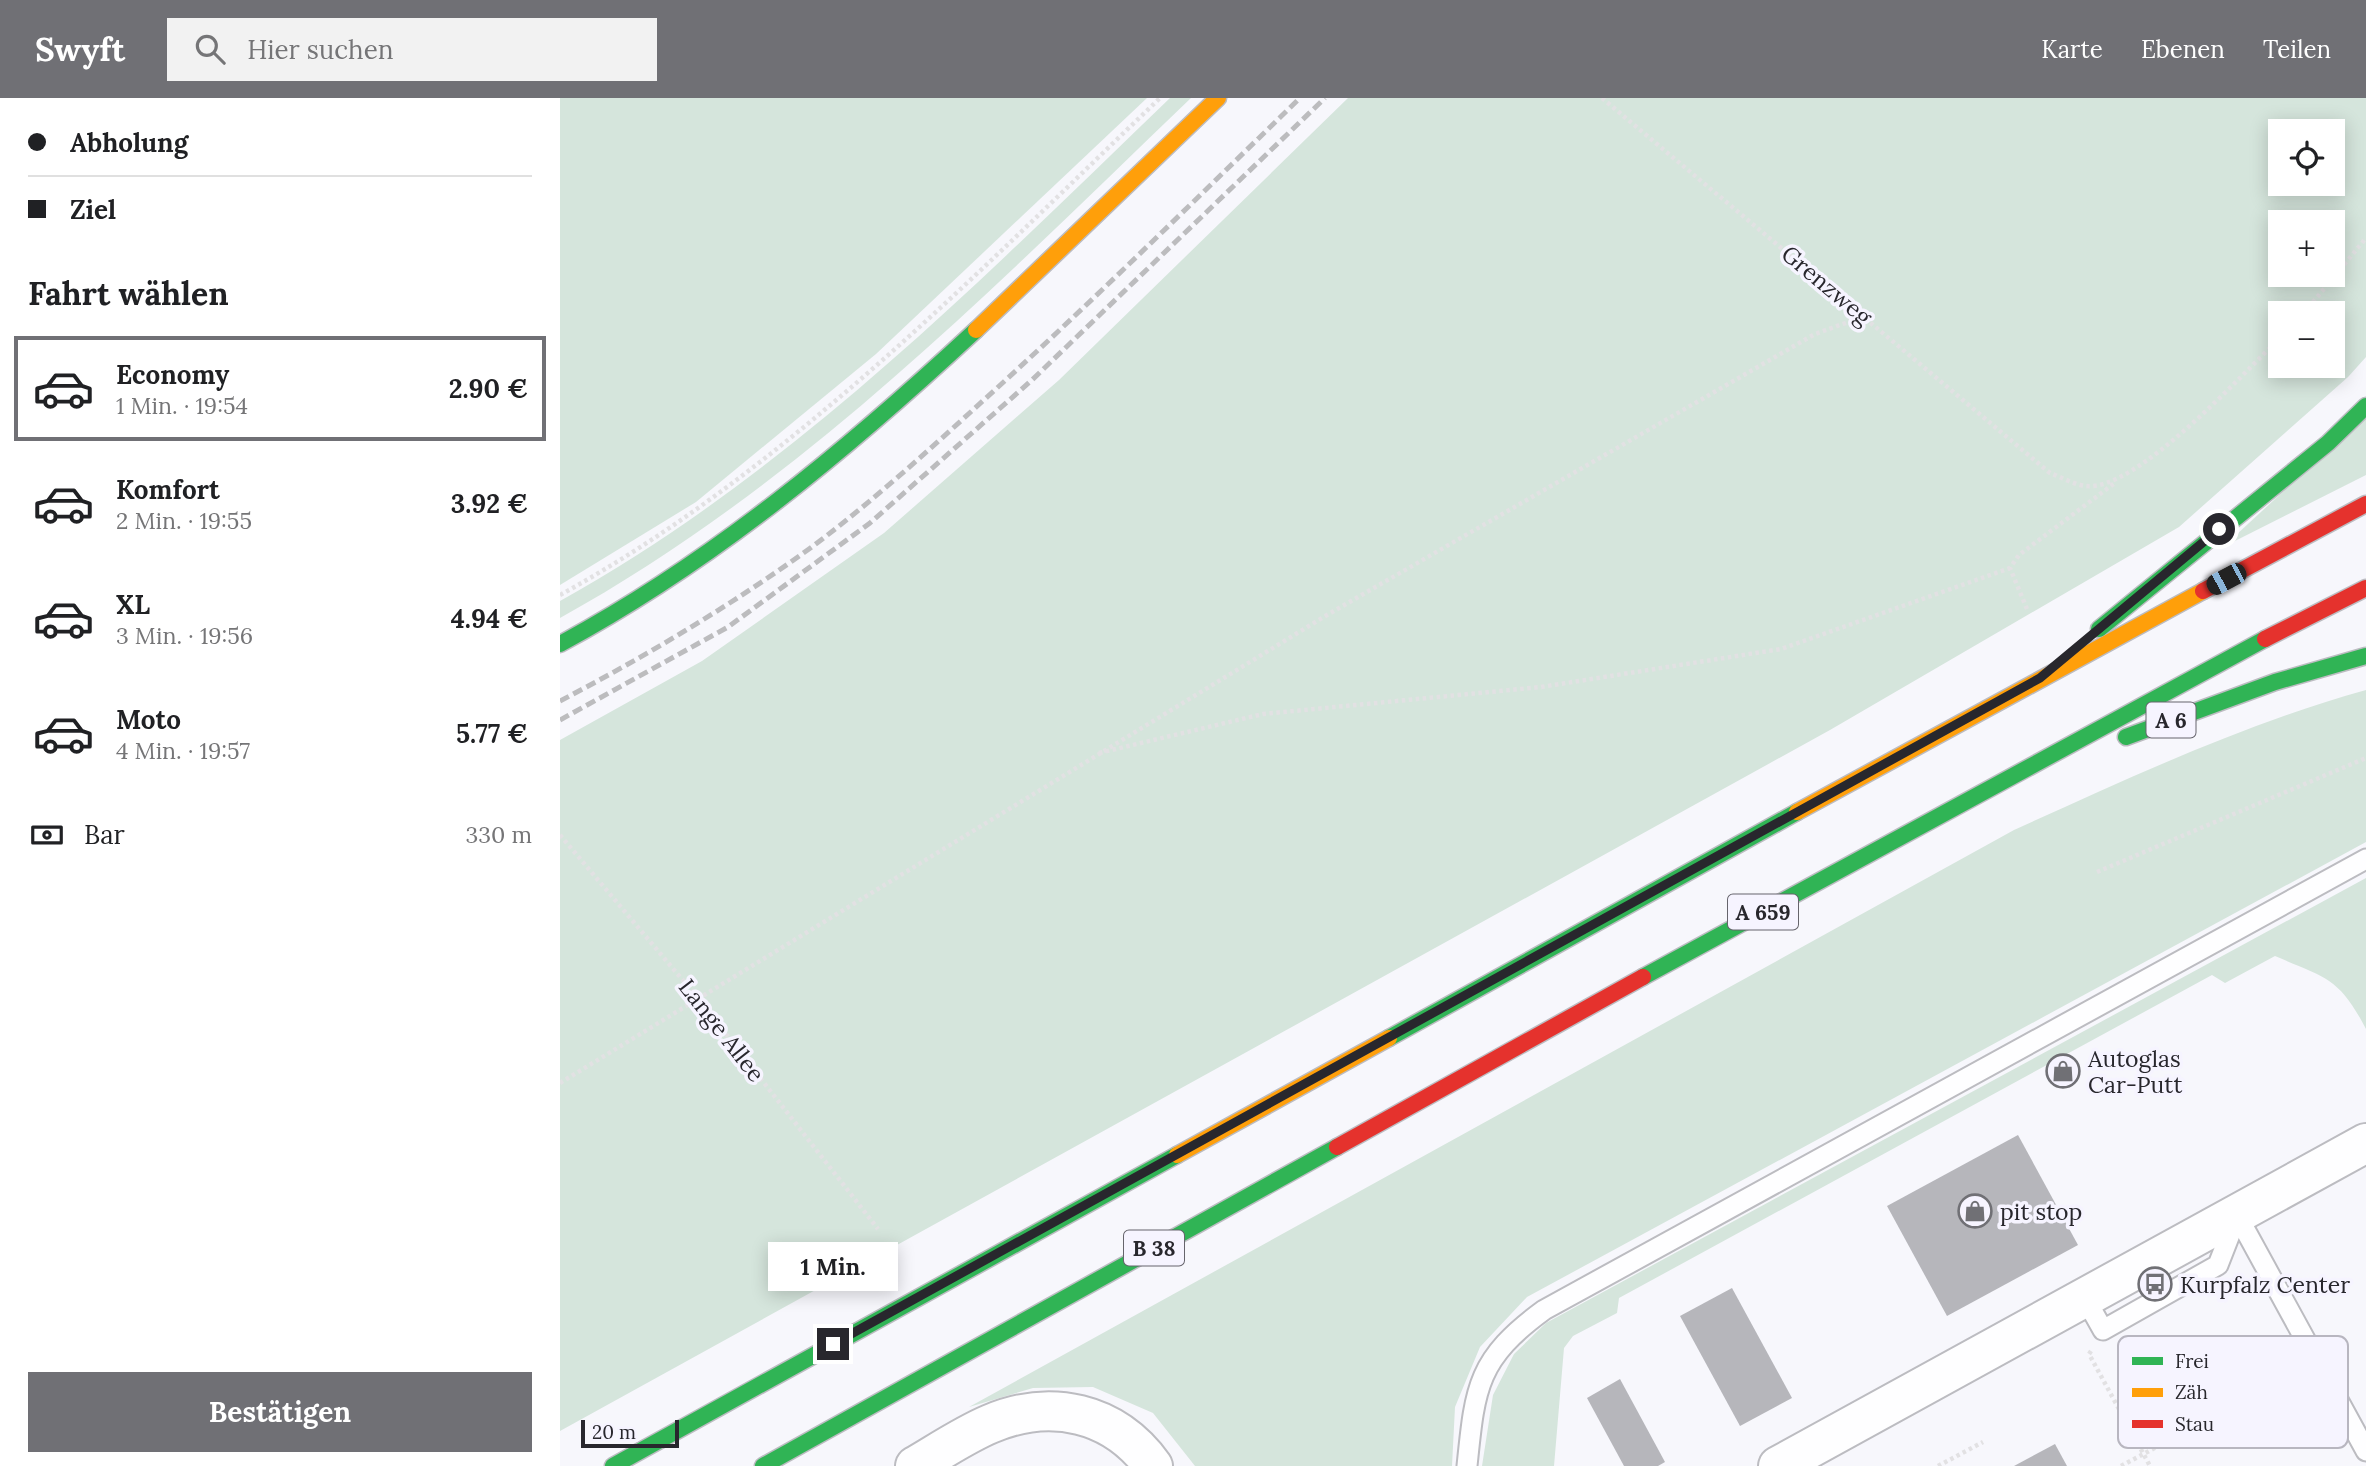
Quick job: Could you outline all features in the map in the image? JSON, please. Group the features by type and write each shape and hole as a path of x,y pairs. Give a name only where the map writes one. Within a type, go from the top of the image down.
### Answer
{"main road":[{"path":"560,644 685,570 794,490 944,362 1218,98"},
{"path":"2040,678 2197,546 2328,443 2366,406"},
{"path":"613,1466 2040,678 2366,504"},
{"name":"A 659","path":"1546,1030 1980,793 2366,588"},
{"name":"A 6","path":"1980,793 2215,703 2336,662 2366,656"},
{"name":"B 38","path":"763,1466 1546,1030"}],"street":[{"path":"1778,1466 2094,1314 2237,1214 2366,1143"},
{"path":"915,1466 989,1424 1023,1413 1058,1411 1094,1418 1122,1432 1153,1466"}],"lane":[{"path":"1467,1466 1473,1409 1488,1364 1513,1333 1544,1310 2366,859"},
{"path":"2237,1214 2303,1336"},
{"path":"2348,1418 2366,1451"}],"path":[{"path":"560,595 618,563 755,465 971,278 1160,98"},
{"name":"Grenzweg","path":"1602,98 2050,473 2086,486 2119,480"},
{"path":"2314,301 2366,238"},
{"path":"560,1083 1095,754 1327,615 1815,334 1865,316"},
{"path":"1095,754 1264,715 1541,687 1781,649 2010,568 2019,555 2167,445 2268,349"},
{"path":"2010,568 2027,609"},
{"path":"2096,872 2366,758"},
{"name":"Lange Allee","path":"560,835 697,997 878,1229"},
{"path":"2089,1354 2118,1408"},
{"path":"1938,1466 1983,1441"},
{"path":"2140,1448 2150,1466"},
{"path":"2120,1466 2154,1448"}],"shaded area":[{"path":"560,98 1147,98 876,354 696,502 560,585"},
{"path":"1170,98 1191,98 1043,241 892,379 814,445 733,507 648,565 560,618 560,601 645,550 726,494 881,370 955,304"},
{"path":"1348,98 2366,98 2366,357 2348,377 2179,527 1830,730 560,1431 560,740 702,661 884,533 1059,380"},
{"path":"2366,415 2366,475 2223,547"},
{"path":"2366,690 2366,842 1527,1297 1480,1347 1455,1407 1452,1466 1195,1466 1153,1413 1093,1387 1033,1388 969,1407 2014,830 2231,736"},
{"path":"2366,878 2366,1029 2348,999 2330,981 2275,956 2225,983 2212,975 1619,1298 1617,1313 1573,1336 1564,1348 1554,1466 1482,1466 1493,1395 1514,1354 1546,1323"}],"building":[{"path":"2018,1135 2078,1245 1947,1316 1887,1206"},
{"path":"1732,1288 1792,1398 1740,1426 1680,1316"},
{"path":"1620,1379 1665,1462 1658,1466 1624,1466 1587,1398"},
{"path":"2055,1444 2067,1466 2014,1466"}],"railway":[{"path":"560,701 718,610 809,549 855,513 1026,361 1300,98"},
{"path":"560,720 728,627 870,523 1032,380 1325,98"}],"traffic: fast":[{"path":"560,644 672,577 778,501 879,418 976,330"},
{"path":"2099,629 2328,443 2366,406"},
{"path":"1643,977 2265,639"},
{"path":"2126,737 2275,682 2366,656"},
{"path":"1389,1038 1797,812"},
{"path":"763,1466 1337,1147"},
{"path":"613,1466 1177,1155"}],"traffic: slow":[{"path":"976,330 1218,98"},
{"path":"1797,812 2203,591"},
{"path":"1177,1155 1389,1038"}],"traffic: jam":[{"path":"2203,591 2366,504"},
{"path":"2265,639 2366,588"},
{"path":"1337,1147 1643,977"}],"place":[{"name":"Autoglas Car-Putt","path":"2063,1071"},
{"name":"pit stop","path":"1975,1211"},
{"name":"Kurpfalz Center","path":"2155,1284"}],"route":[{"path":"833,1344 2040,678 2219,529"}]}
